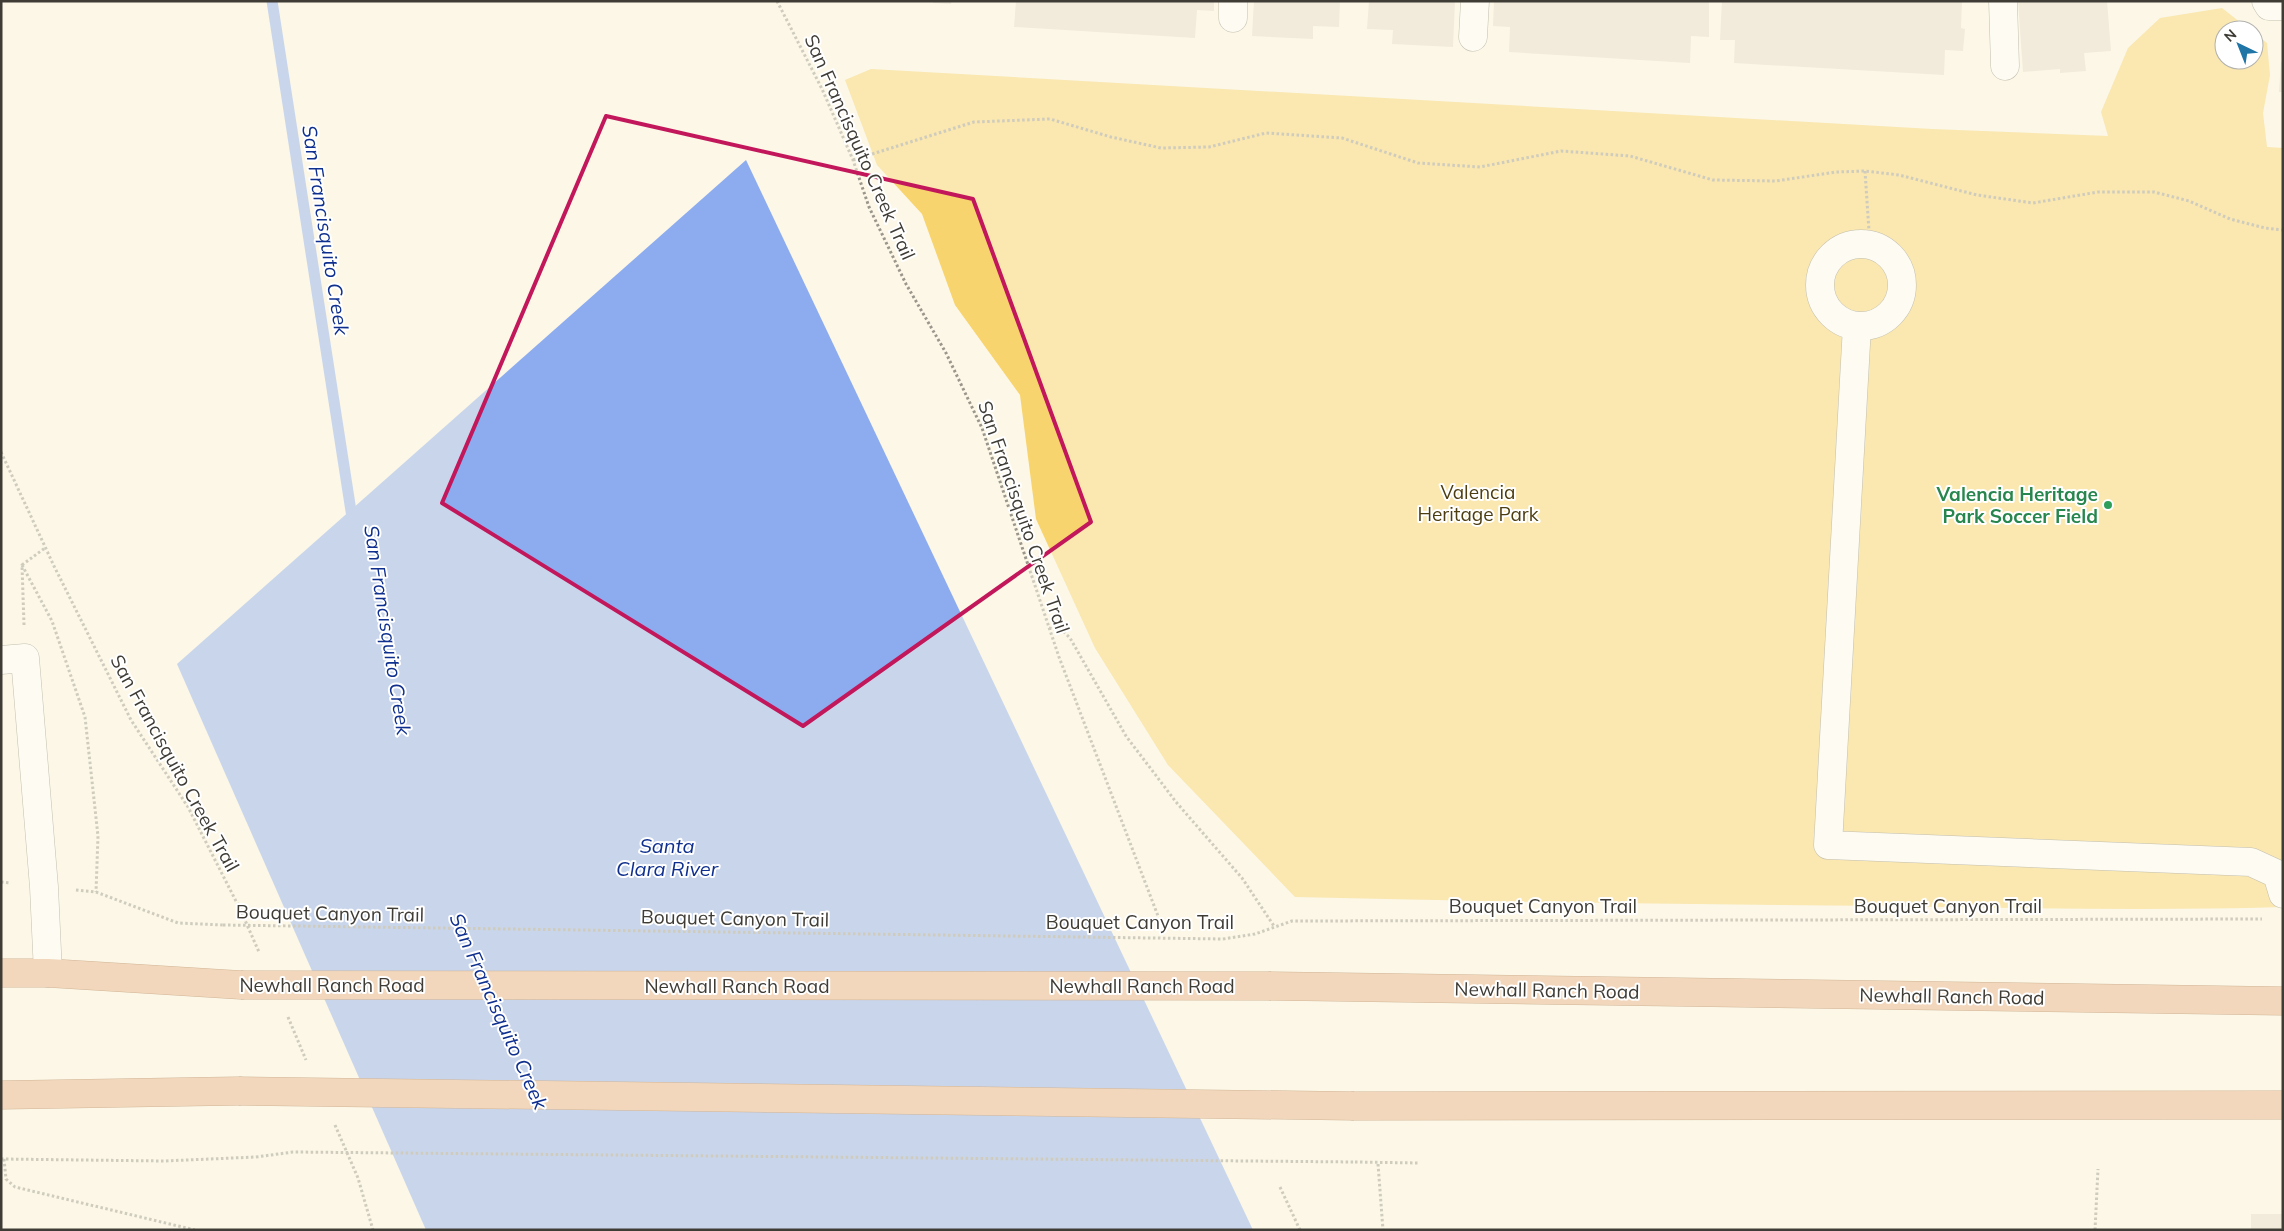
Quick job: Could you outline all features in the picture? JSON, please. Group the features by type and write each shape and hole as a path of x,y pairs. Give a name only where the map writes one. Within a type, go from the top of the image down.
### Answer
{"main road":[{"name":"Newhall Ranch Road","path":"1,973 48,973 241,985 1271,986 2283,1001"},
{"path":"1,1095 239,1091 1354,1106 2283,1105"}],"street":[{"path":"1473,37 1475,1"},
{"path":"2003,1 2005,66"},
{"path":"2266,1 2269,6 2283,6"},
{"path":"1849,246 1870,246 1884,251 1895,262 1901,276 1901,292 1896,306 1890,314 1877,322 1857,326 1843,322 1831,312 1823,299 1820,284 1824,269 1836,253 1849,246"},
{"path":"1857,326 1828,845 2251,862 2278,874 2283,894"},
{"path":"13,659 44,887 48,973"}],"path":[{"name":"San Francisquito Creek Trail","path":"777,1 822,89 854,160 869,207 906,284 946,353 982,428 1015,522 1048,627 1158,916"},
{"path":"854,160 974,122 1050,119 1110,137 1161,148 1209,147 1266,133 1342,138 1418,163 1480,167 1561,151 1630,156 1713,180 1776,181 1836,172 1864,171 1899,175 1977,195 2033,203 2098,192 2154,192 2189,201 2230,219 2283,230"},
{"path":"1864,171 1870,246"},
{"name":"San Francisquito Creek Trail","path":"1,452 131,720 188,807 240,909 260,954"},
{"path":"22,564 46,548"},
{"path":"13,659 22,564"},
{"path":"22,564 52,621 85,717 98,836 96,892"},
{"path":"1048,627 1063,631 1070,638 1126,736 1176,802 1242,878 1274,927"},
{"name":"Bouquet Canyon Trail","path":"1,882 96,892 178,923 223,925 1223,939 1255,934 1292,921 2263,919"},
{"path":"287,1016 307,1061"},
{"path":"334,1124 358,1178 373,1230"},
{"path":"195,1230 15,1187 6,1180 2,1159 164,1161 256,1157 293,1152 1418,1163"},
{"path":"1378,1164 1383,1230"},
{"path":"2094,1230 2098,1169"},
{"path":"1280,1187 1300,1230"}],"highlighted area":[{"path":"606,116 973,199 1091,522 803,726 442,503"}],"green space":[{"name":"Valencia Heritage Park","path":"2222,8 2237,20 2214,20 2214,70 2264,70 2264,41 2267,43 2270,75 2263,113 2267,147 2283,148 2283,907 2184,909 2035,908 1517,902 1295,897 1168,765 1095,648 1036,519 1020,395 955,305 922,214 877,165 845,80 871,69 1932,129 2108,136 2101,112 2128,48 2160,18"}],"water":[{"name":"Santa Clara River","path":"746,160 1253,1230 426,1230 177,664"}],"building":[{"path":"933,1 952,1 951,4 933,3"},
{"path":"1016,1 1214,1 1214,11 1197,10 1195,38 1014,27"},
{"path":"1254,1 1340,1 1339,27 1313,26 1313,39 1252,36"},
{"path":"1369,1 1455,1 1453,47 1392,44 1393,30 1367,29"},
{"path":"1494,1 1709,1 1709,37 1691,36 1690,63 1509,52 1510,27 1493,26"},
{"path":"1722,1 1962,1 1961,28 1965,29 1963,51 1945,50 1944,75 1734,63 1735,40 1720,40"},
{"path":"2018,1 2107,1 2111,51 2084,53 2086,71 2060,73 2060,69 2023,72"},
{"path":"2281,62 2283,62 2283,92 2279,92"},
{"path":"2251,1214 2283,1214 2283,1230 2251,1230"}],"waterway":[{"name":"San Francisquito Creek","path":"272,1 353,524"}],"place":[{"name":"Valencia Heritage Park Soccer Field","path":"2108,505"}]}
